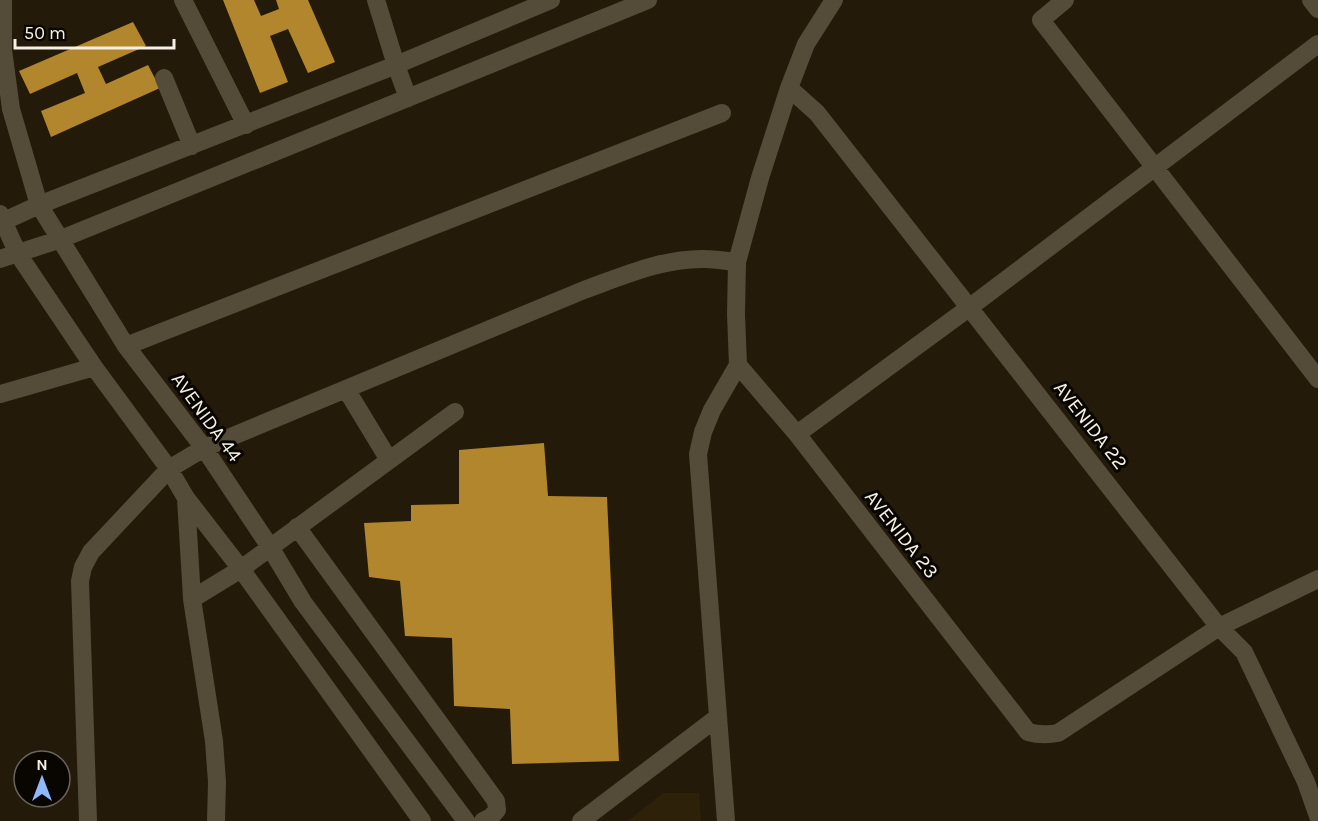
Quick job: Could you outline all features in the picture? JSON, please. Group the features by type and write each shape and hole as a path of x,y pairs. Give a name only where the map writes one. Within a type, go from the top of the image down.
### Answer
{"street":[{"name":"AVENIDA 44","path":"3,0 3,50 11,109 39,205 126,346 204,448 270,547 303,602 466,821"},
{"path":"183,0 246,125"},
{"path":"376,0 408,98"},
{"path":"422,821 241,569 186,498 169,469 9,256 1,220 396,65 551,0"},
{"path":"726,821 698,454 703,432 712,410 738,365 737,262 760,178 806,44 834,0"},
{"path":"1065,0 1041,20 1318,379"},
{"path":"1311,0 1318,9"},
{"path":"9,256 61,238 643,1"},
{"path":"797,434 970,307 1318,44"},
{"path":"164,78 192,146"},
{"name":"AVENIDA 22","path":"789,88 817,113 1220,627 1244,652 1306,782 1318,816"},
{"path":"126,346 722,113"},
{"path":"88,821 80,581 83,567 91,552 169,469 204,448 584,290 637,271 673,262 704,259 737,262"},
{"name":"AVENIDA 23","path":"738,365 797,434 1028,732 1039,735 1058,733 1220,627"},
{"path":"0,394 94,367"},
{"path":"346,389 389,460"},
{"path":"192,599 241,569 455,412"},
{"path":"186,498 192,599 214,741 217,782 216,821"},
{"path":"297,527 496,801 497,810 483,821"},
{"path":"1220,627 1318,579"},
{"path":"580,821 718,717"}],"shaded area":[{"path":"663,793 699,793 701,821 628,821"}],"building":[{"path":"223,0 254,0 261,16 279,9 276,0 308,0 335,62 308,73 288,29 270,36 288,82 260,93"},
{"path":"133,22 146,46 98,67 106,84 148,65 160,88 51,137 41,111 85,93 77,73 30,94 19,71"},
{"path":"544,443 548,496 607,497 619,761 512,764 510,709 454,706 452,638 405,636 400,581 369,577 364,523 411,521 411,505 459,504 459,450"}]}
